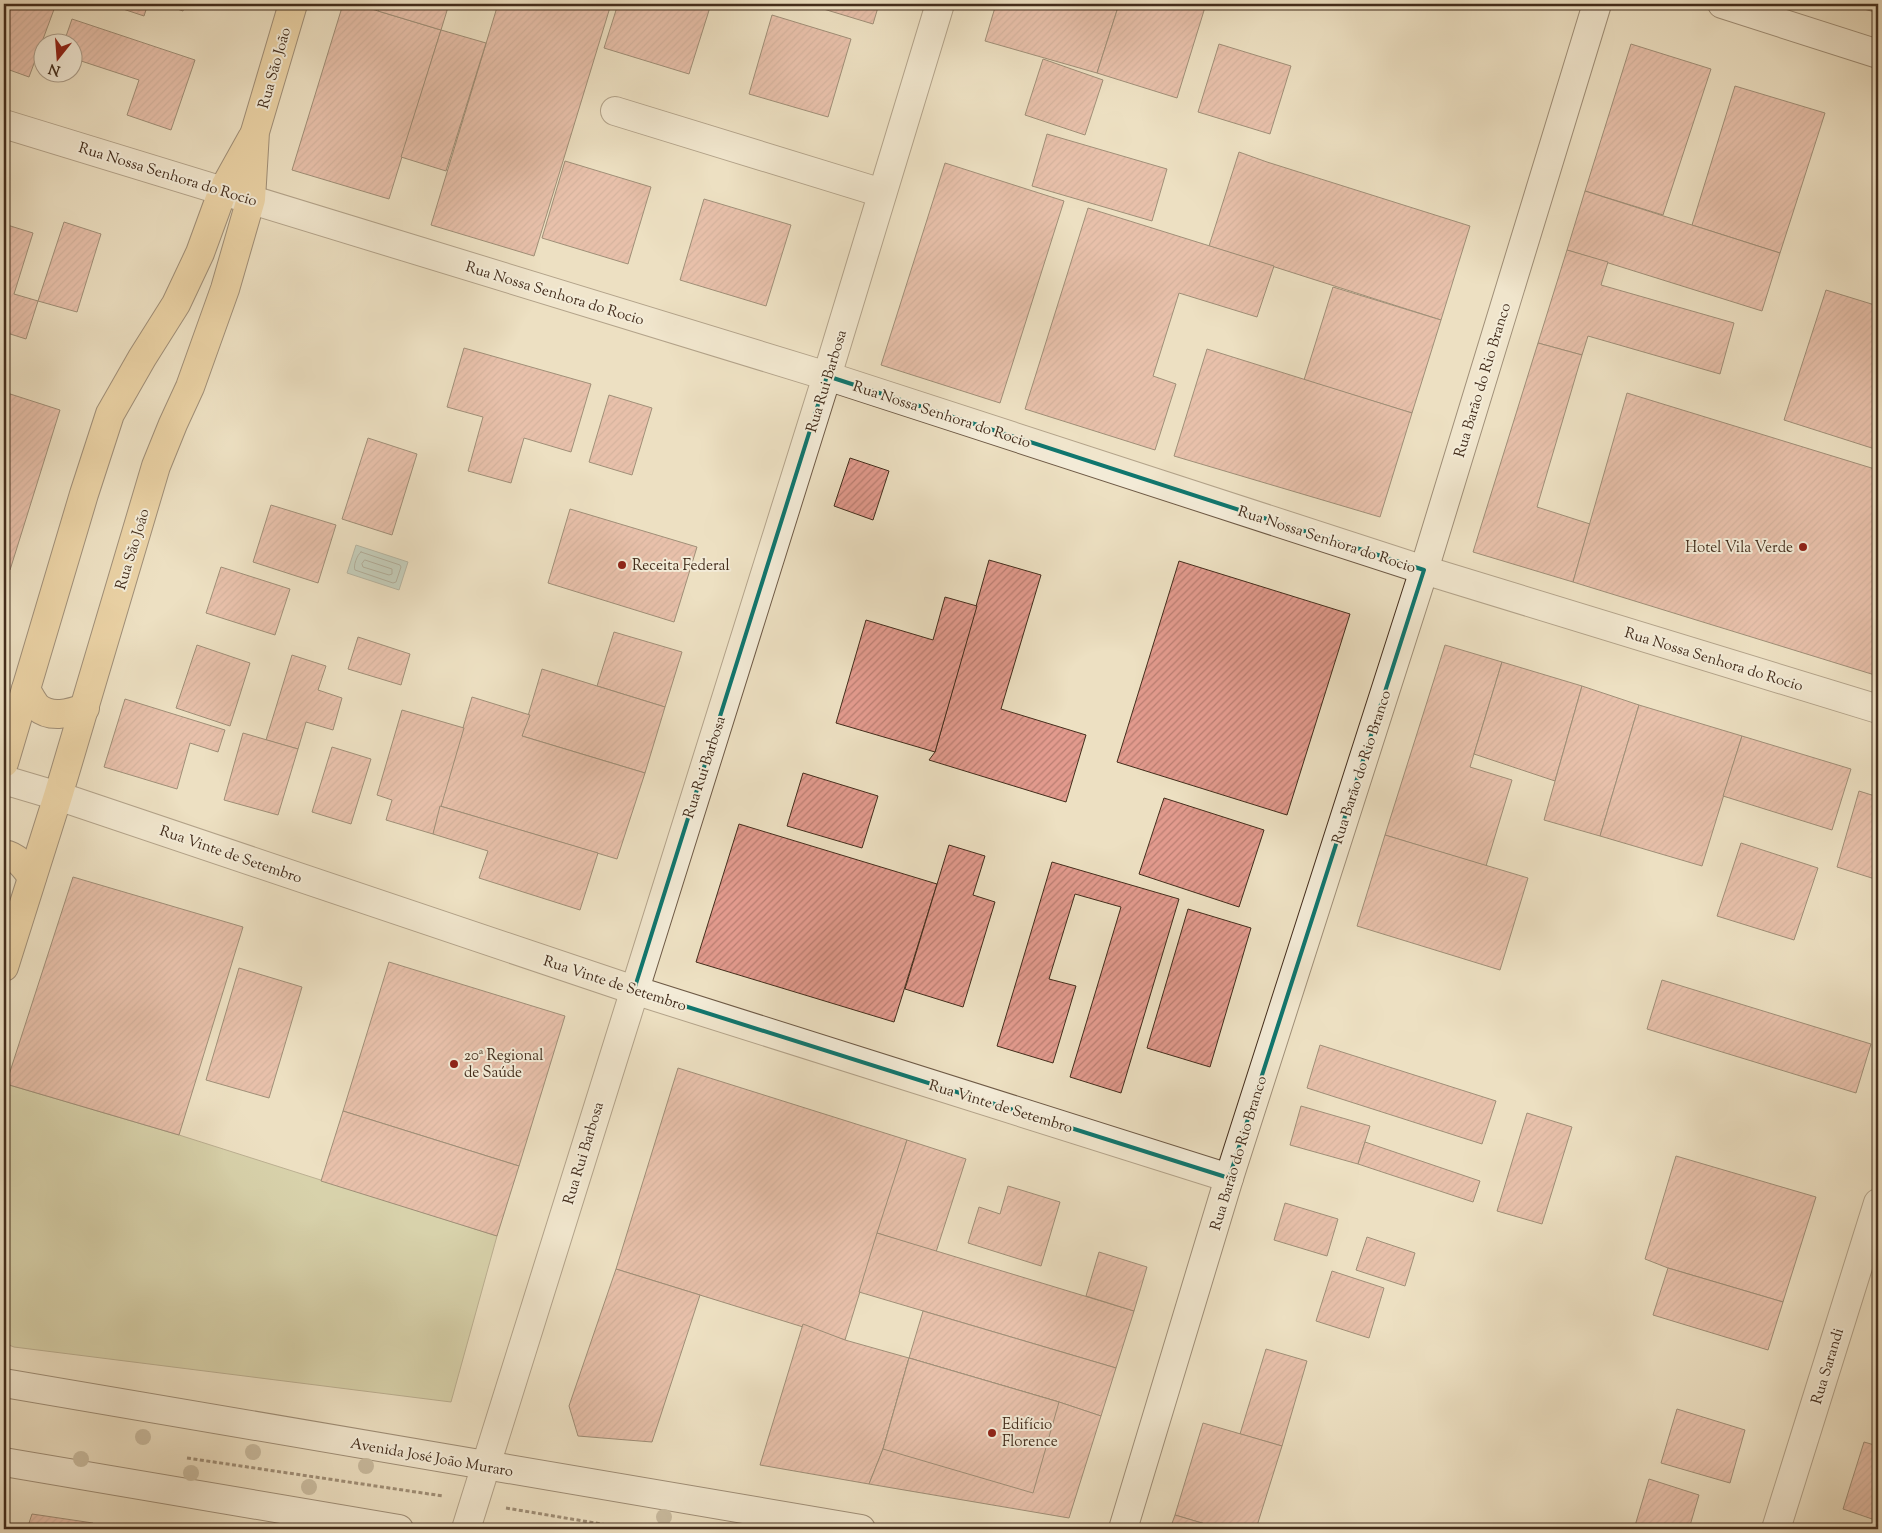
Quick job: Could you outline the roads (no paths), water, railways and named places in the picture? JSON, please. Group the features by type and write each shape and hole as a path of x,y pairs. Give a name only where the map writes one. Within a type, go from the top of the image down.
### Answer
{"main road":[{"name":"Rua São João","path":"4,763 84,494 110,414 176,304 200,253 222,190 255,132 293,4"},
{"name":"Rua São João","path":"4,968 85,708 156,466 190,387 225,289 251,199 255,132"},
{"path":"26,689 38,707 51,713 68,714 85,708"},
{"path":"4,854 8,854 22,864 32,877"}],"street":[{"name":"Rua Rui Barbosa","path":"466,1529 827,376 940,4"},
{"name":"Rua Barão do Rio Branco","path":"1123,1529 1229,1178 1424,570 1598,4"},
{"path":"1722,4 1878,54"},
{"path":"615,111 882,193"},
{"name":"Rua Nossa Senhora do Rocio","path":"4,124 827,376 1424,570 1878,710"},
{"name":"Rua Vinte de Setembro","path":"4,780 58,796 634,990 1229,1178"},
{"name":"Rua Sarandi","path":"1776,1529 1878,1203"},
{"name":"Avenida José João Muraro","path":"4,1383 861,1529"},
{"path":"4,1462 399,1529"}],"water":[{"path":"356,545 408,562 399,590 347,573"}],"place":[{"name":"Hotel Vila Verde","path":"1803,547"},
{"name":"Receita Federal","path":"622,565"},
{"name":"20ª Regional de Saúde","path":"454,1064"},
{"name":"Edifício Florence","path":"992,1433"}]}
